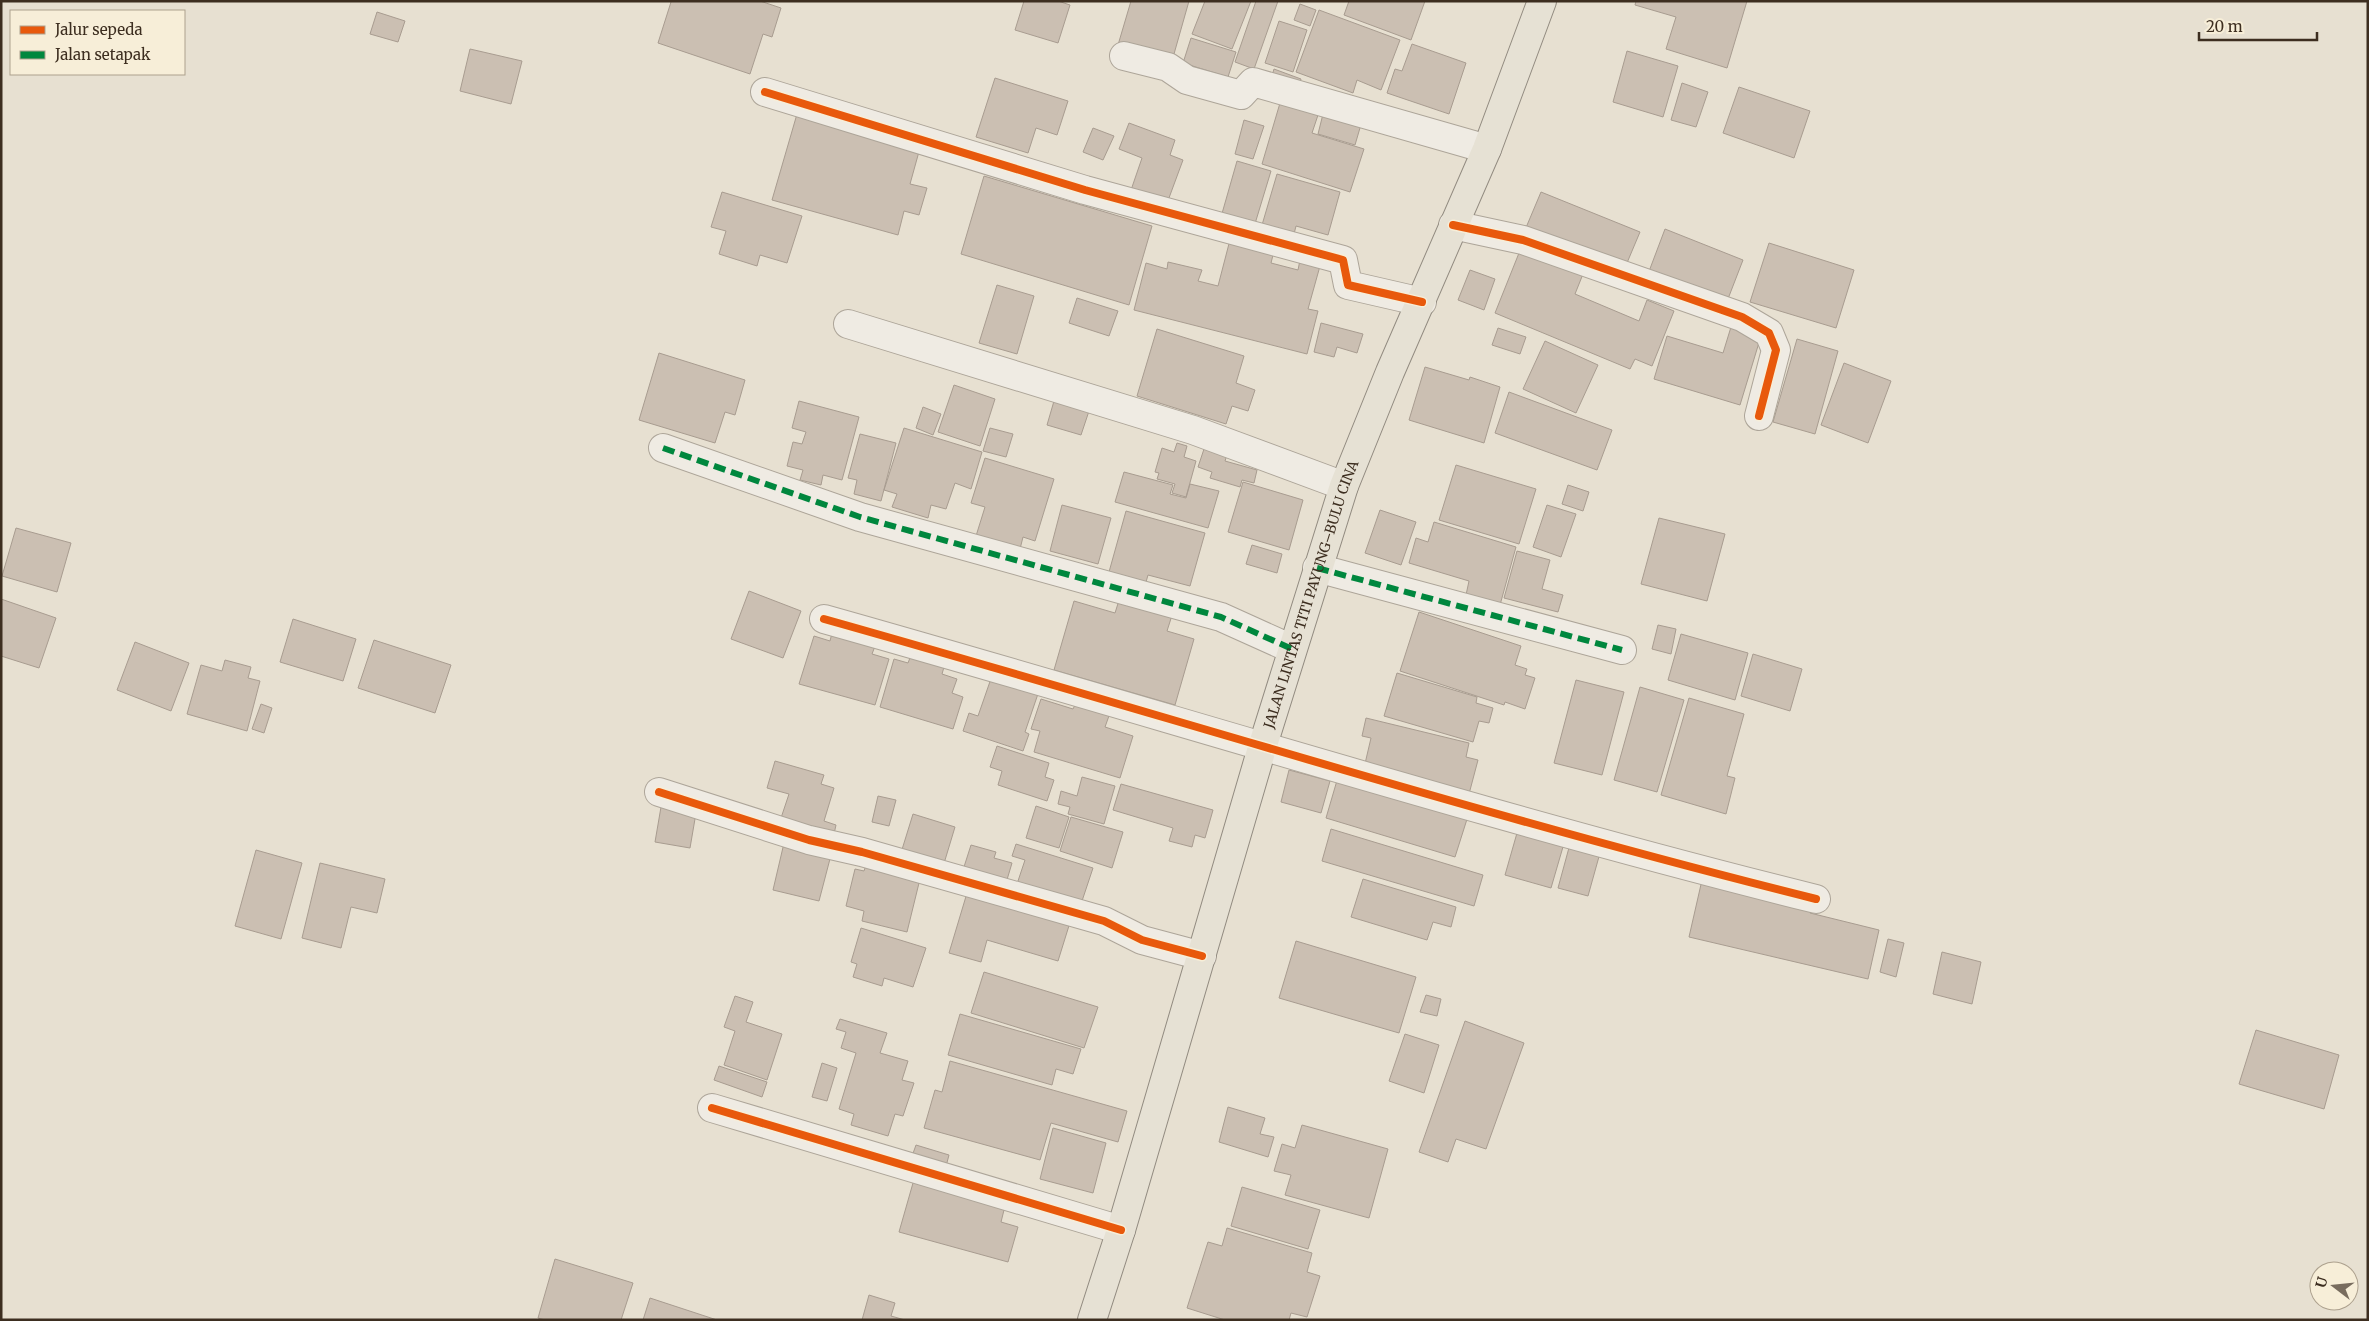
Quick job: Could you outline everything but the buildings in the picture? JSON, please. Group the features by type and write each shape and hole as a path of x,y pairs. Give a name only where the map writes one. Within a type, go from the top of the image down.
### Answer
{"main road":[{"name":"JALAN LINTAS TITI PAYUNG–BULU CINA","path":"1092,1320 1121,1230 1262,748 1344,486 1390,372 1422,302 1486,150 1542,1"}],"street":[{"path":"1124,56 1168,67 1187,80 1217,90 1241,95 1253,82 1486,150"},
{"path":"765,92 1085,190 1343,260 1348,285 1422,302"},
{"path":"1453,225 1523,240 1742,317 1769,334 1776,350 1759,416"},
{"path":"848,324 1038,384 1193,430 1344,486"},
{"path":"663,448 860,516 1221,617 1292,649"},
{"path":"1317,568 1622,650"},
{"path":"824,619 1048,682 1262,748 1709,873 1816,899"},
{"path":"659,792 809,840 862,852 1104,921 1142,940 1202,956"},
{"path":"712,1108 1121,1230"}],"marked path":[{"path":"663,448 860,517 1221,617 1292,649"},
{"path":"1317,568 1622,650"}],"cycle path":[{"path":"765,92 1085,190 1343,260 1348,285 1422,302"},
{"path":"1453,225 1523,240 1742,317 1769,333 1776,350 1759,416"},
{"path":"824,619 1443,798 1691,867 1816,899"},
{"path":"659,792 809,840 862,852 1104,921 1142,940 1202,956"},
{"path":"712,1108 1121,1230"}]}
